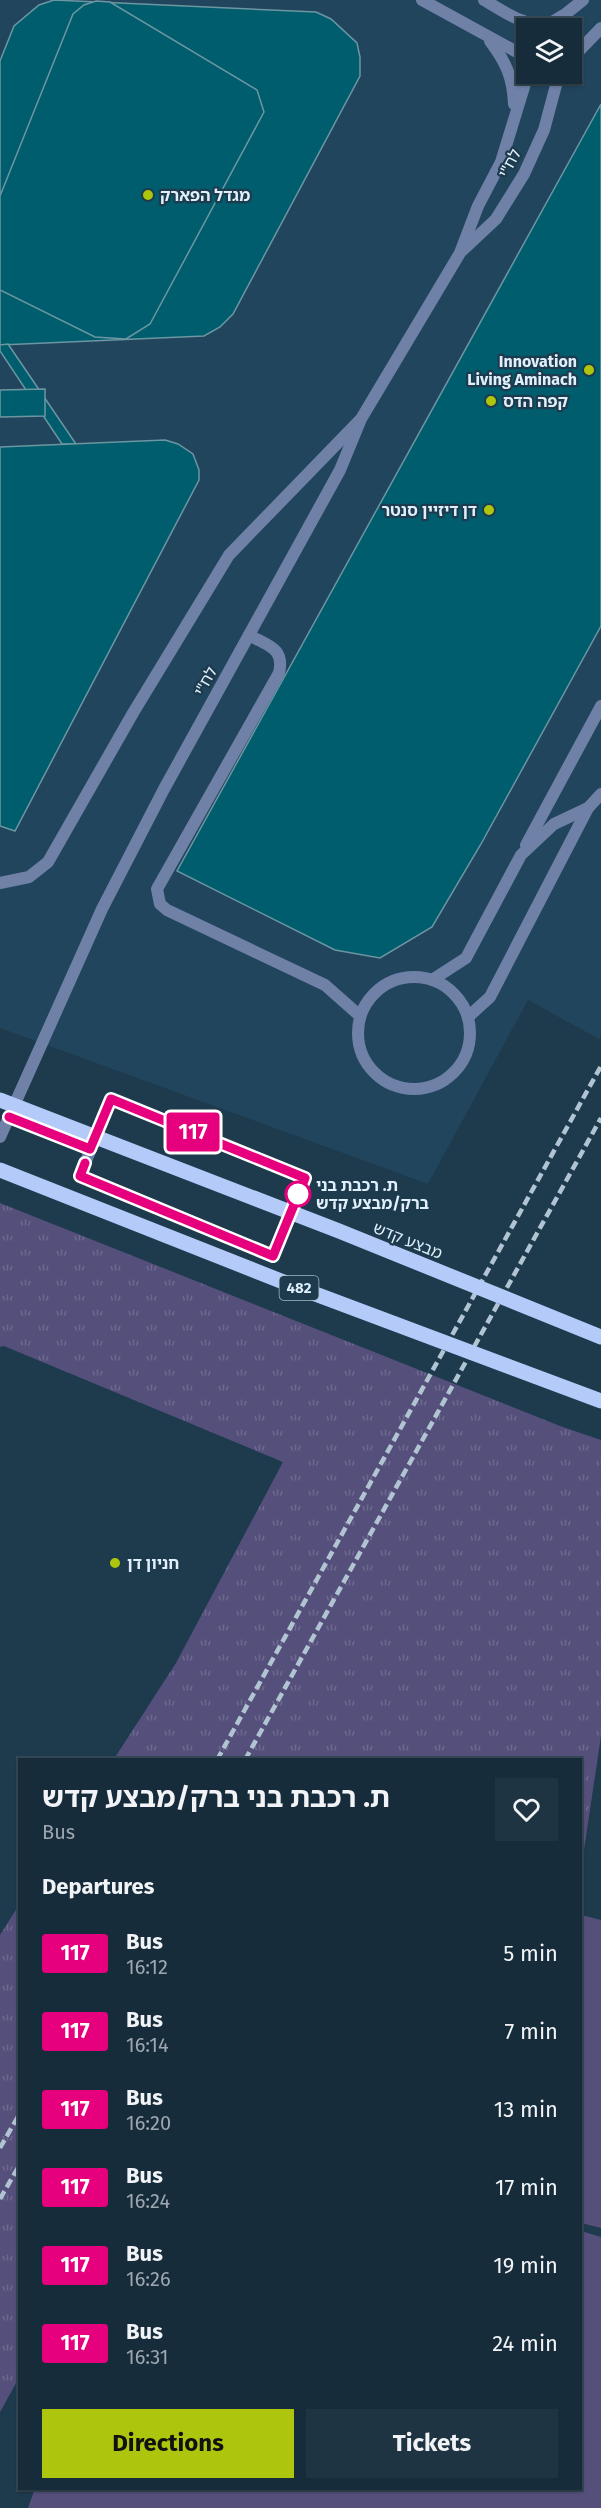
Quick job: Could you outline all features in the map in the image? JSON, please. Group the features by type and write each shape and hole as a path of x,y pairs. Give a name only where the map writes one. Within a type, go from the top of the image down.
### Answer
{"main road":[{"name":"מבצע קדש","path":"0,1100 339,1231 601,1337"},
{"name":"482","path":"0,1170 286,1283 601,1401"}],"street":[{"name":"לח\"י","path":"422,0 516,52"},
{"path":"484,0 532,24 547,24 583,0"},
{"path":"582,47 601,28"},
{"name":"לח\"י","path":"485,36 503,58 513,84 515,119"},
{"name":"לח\"י","path":"0,1137 102,909 164,789 340,470 361,419 460,253 478,206 501,162 525,84"},
{"name":"לח\"י","path":"460,253 496,219 524,174 544,130 556,84"},
{"path":"0,883 29,877 48,862 133,713 229,555 361,419"},
{"path":"249,635 277,651 282,661 279,674 156,889 160,904 167,910 325,985 360,1016"},
{"path":"432,980 466,958 601,706"},
{"path":"468,1017 490,997 588,807 601,794"},
{"path":"521,855 554,824 588,807"},
{"path":"415,976 432,980 448,988 460,1000 468,1017 470,1036 466,1054 456,1070 442,1082 424,1089 406,1089 388,1083 375,1075 365,1062 359,1048 357,1032 360,1016 368,1000 381,987 397,979 415,976"},
{"path":"111,1099 305,1178 273,1256 80,1176 90,1149 111,1099"},
{"path":"9,1117 90,1149"}],"shaded area":[{"path":"0,0 601,0 601,1035 599,1039 528,1000 428,1184 0,1028"}],"green space":[{"path":"0,1203 560,1426 601,1440 601,1736 582,1863 582,1758 115,1758 176,1663 283,1462 4,1346 0,1347"},
{"path":"18,1907 18,2380 0,2412 0,1935"},
{"path":"582,1915 601,1920 601,2228 582,2223"},
{"path":"582,2231 601,2237 601,2508 28,2508 34,2490 582,2490"}],"building":[{"name":"מגדל הפארק","path":"54,0 316,12 331,19 357,43 360,76 233,314 220,327 204,336 0,345 0,61 14,26 39,5"},
{"path":"96,1 110,2 257,90 264,112 150,324 126,339 95,337 0,290 0,196 73,14 84,5"},
{"name":"דן דיזיין סנטר","path":"601,104 601,626 481,844 432,927 380,958 335,950 177,871"},
{"path":"8,344 76,444 62,444 0,351 0,345"},
{"path":"45,389 45,416 0,417 0,390"},
{"path":"165,440 178,444 193,454 199,470 199,480 15,831 0,826 0,447"}],"railway":[{"path":"218,1758 601,1066"},
{"path":"246,1758 601,1118"},
{"path":"0,2148 18,2116"},
{"path":"0,2199 18,2168"}],"bus line":[{"name":"117","path":"9,1117 90,1149 111,1099 305,1178 273,1256 80,1176 85,1163"}],"place":[{"name":"מגדל הפארק","path":"148,195"},
{"name":"Innovation Living Aminach","path":"589,370"},
{"name":"קפה הדס","path":"491,401"},
{"name":"דן דיזיין סנטר","path":"489,510"},
{"name":"ת. רכבת בני ברק/מבצע קדש","path":"298,1194"},
{"name":"חניון דן","path":"115,1563"}]}
